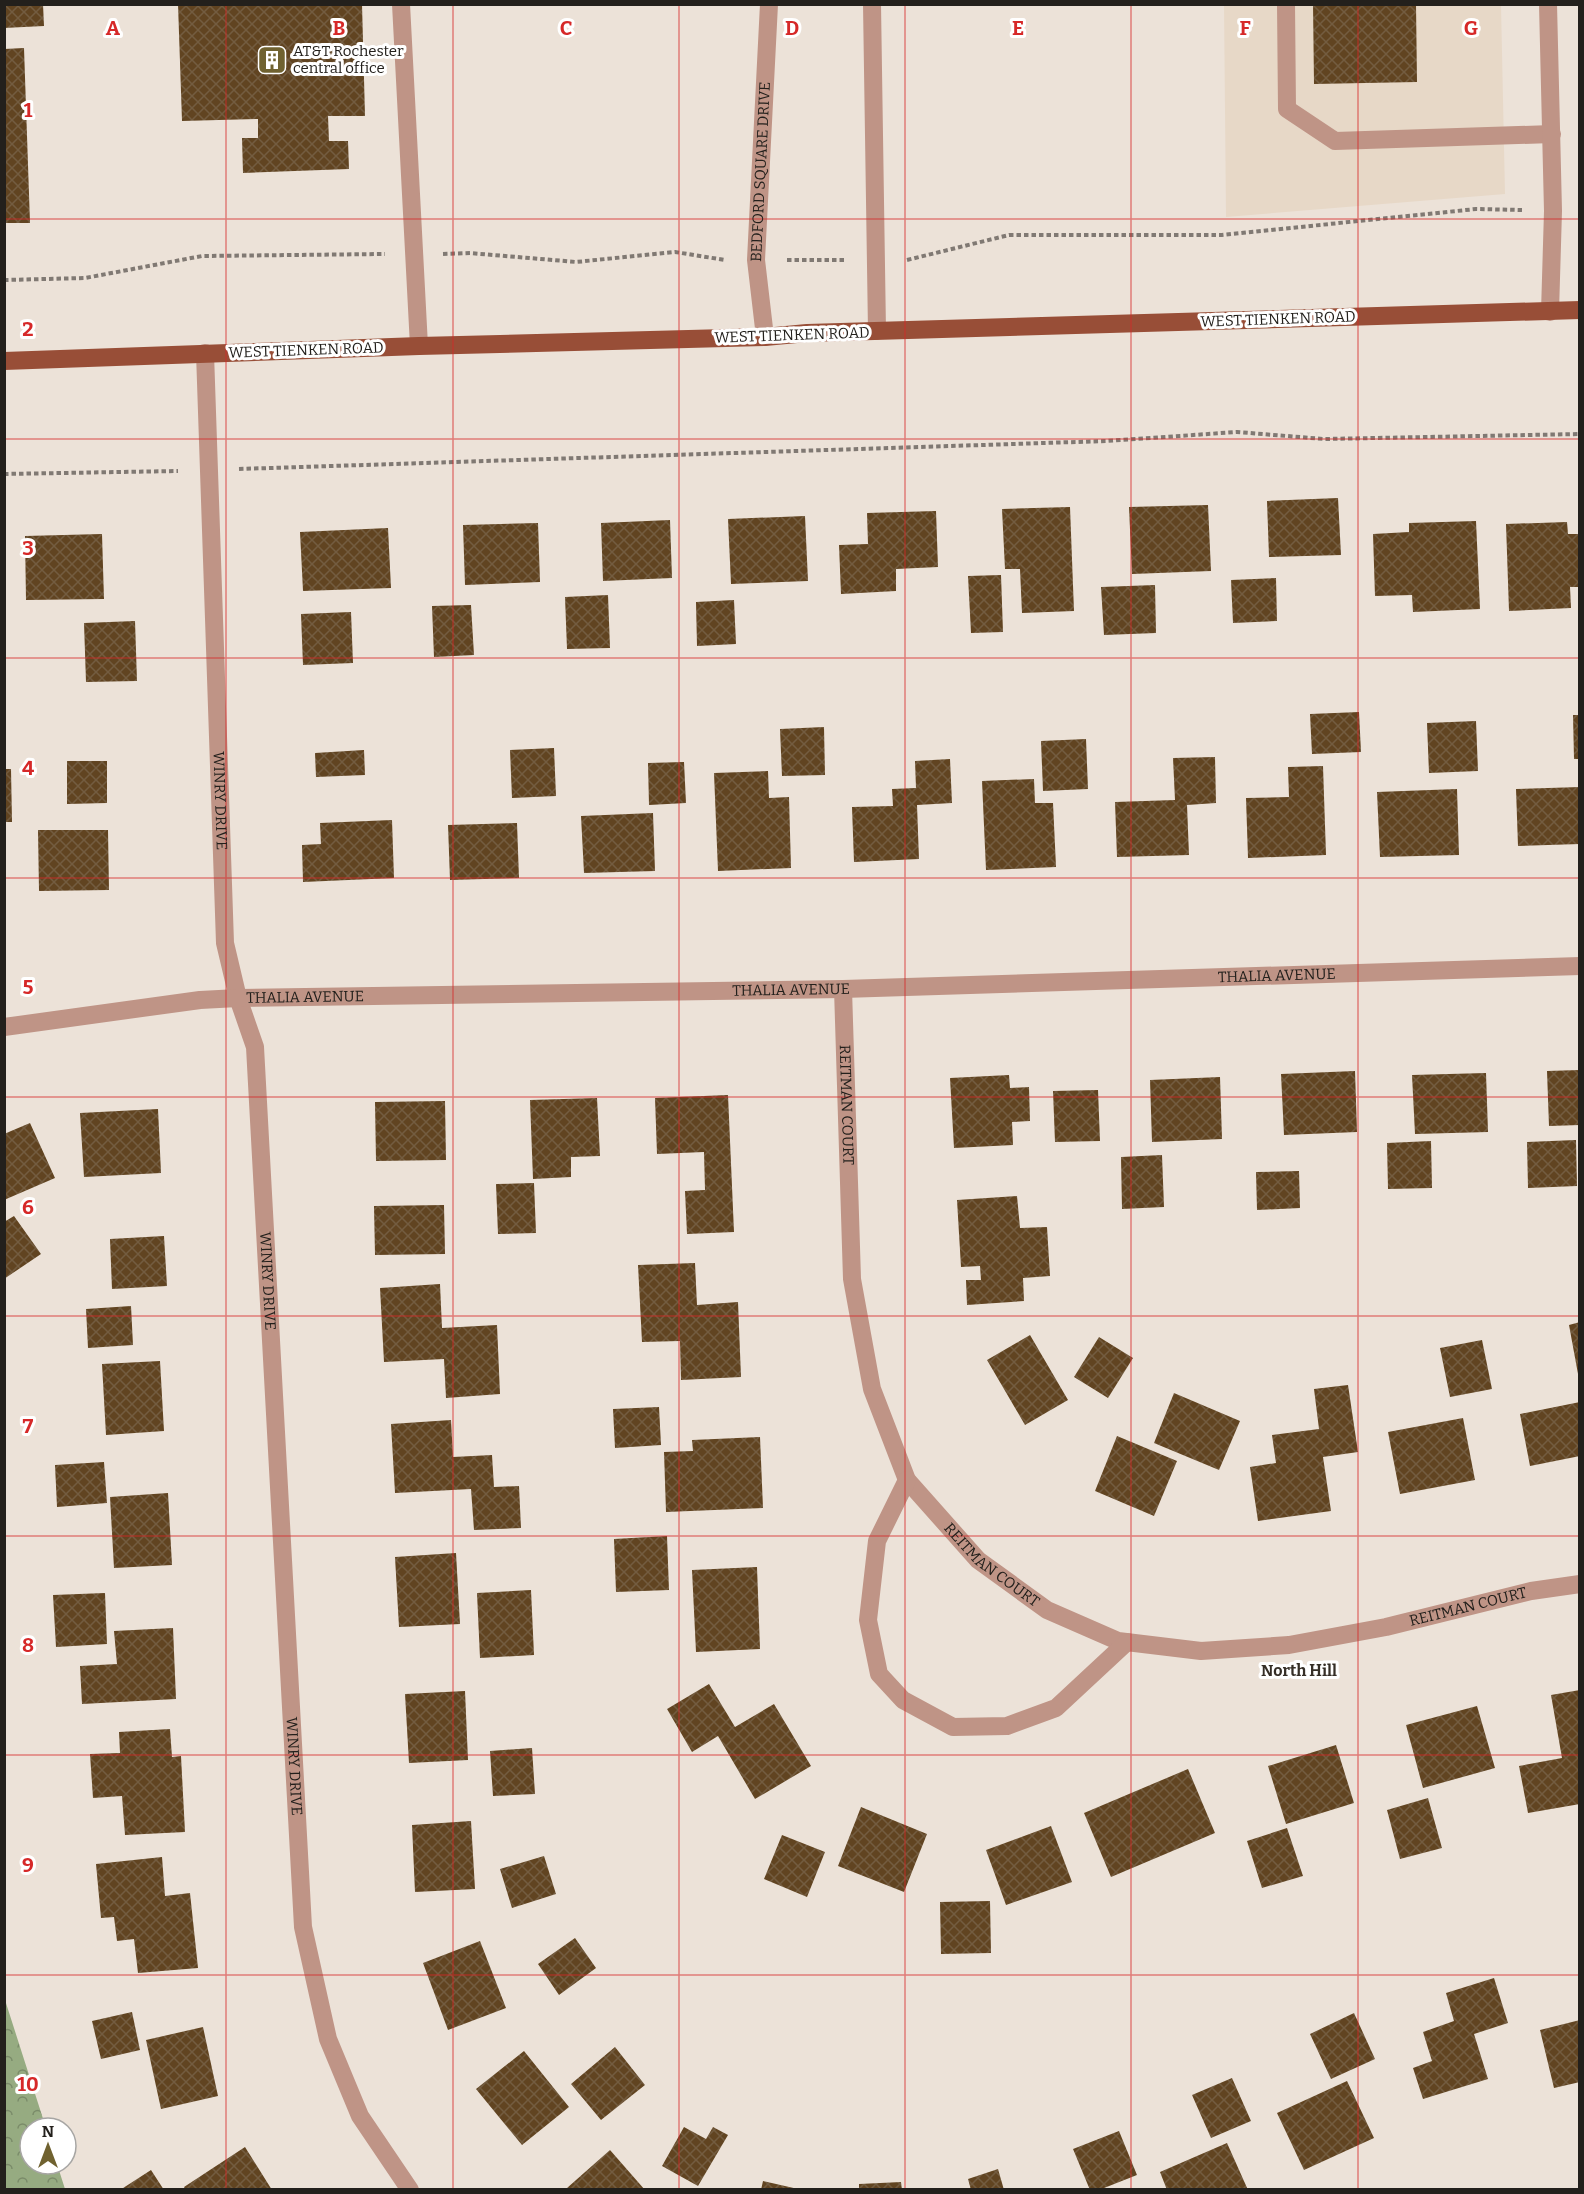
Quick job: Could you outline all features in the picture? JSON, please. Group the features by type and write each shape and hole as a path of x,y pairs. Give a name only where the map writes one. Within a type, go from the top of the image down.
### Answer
{"main road":[{"name":"WEST TIENKEN ROAD","path":"4,361 419,346 765,337 807,333 1580,310"}],"street":[{"path":"401,4 419,346"},
{"name":"BEDFORD SQUARE DRIVE","path":"765,337 756,260 769,4"},
{"path":"872,4 877,331"},
{"path":"1286,4 1287,109 1335,141 1552,134"},
{"path":"1548,4 1553,211 1550,312"},
{"name":"WINRY DRIVE","path":"205,353 225,944 238,998 255,1047 303,1927 328,2039 360,2116 410,2190"},
{"name":"THALIA AVENUE","path":"4,1027 200,1000 238,998 843,989 1580,966"},
{"name":"REITMAN COURT","path":"843,989 852,1279 872,1389 907,1479 978,1560 1047,1610 1118,1641 1201,1651 1289,1645 1386,1627 1531,1591 1580,1584"},
{"path":"907,1479 877,1541 868,1620 879,1674 903,1700 953,1727 1007,1726 1056,1708 1127,1642"}],"path":[{"path":"4,280 85,278 202,256 470,253 576,262 675,252 716,260 910,260 1009,235 1222,235 1476,209 1553,211"},
{"path":"4,474 209,470 1094,442 1237,432 1324,439 1580,434"}],"shaded area":[{"path":"1224,5 1501,5 1505,194 1226,217"}],"green space":[{"path":"5,2000 42,2116 18,2116 18,2176 61,2176 65,2189 5,2189"}],"building":[{"path":"4,4 43,4 44,26 4,28"},
{"name":"AT&T Rochester central office","path":"178,4 362,4 365,116 328,116 329,141 348,141 349,169 243,173 242,138 258,138 258,119 182,121"},
{"path":"1313,4 1416,4 1417,82 1314,84"},
{"path":"24,48 30,223 4,223 4,49"},
{"path":"1338,498 1341,555 1269,557 1267,501"},
{"path":"1208,505 1211,571 1132,574 1129,507"},
{"path":"1070,507 1074,611 1022,613 1020,569 1005,569 1002,509"},
{"path":"936,511 938,567 896,569 896,591 841,594 839,545 868,544 867,513"},
{"path":"805,516 808,581 731,584 728,519"},
{"path":"670,520 672,578 603,581 601,523"},
{"path":"1476,521 1480,609 1413,612 1412,595 1375,596 1373,534 1409,532 1409,523"},
{"path":"1567,522 1568,534 1580,534 1580,587 1570,587 1571,608 1509,611 1506,524"},
{"path":"538,523 540,582 465,585 463,525"},
{"path":"388,528 391,588 303,591 300,532"},
{"path":"102,534 104,599 26,600 25,536"},
{"path":"1001,575 1003,632 971,633 968,576"},
{"path":"1276,578 1277,621 1233,623 1231,580"},
{"path":"1155,585 1156,633 1104,635 1101,587"},
{"path":"608,595 610,648 567,649 565,597"},
{"path":"734,600 736,644 697,646 696,602"},
{"path":"471,605 474,655 434,657 432,606"},
{"path":"351,612 353,663 303,665 301,614"},
{"path":"135,621 137,681 86,682 84,623"},
{"path":"1359,712 1361,752 1312,754 1310,714"},
{"path":"1573,715 1580,715 1580,759 1574,759"},
{"path":"1476,721 1478,771 1429,773 1427,723"},
{"path":"824,727 825,775 782,776 780,729"},
{"path":"1086,739 1088,789 1043,791 1041,741"},
{"path":"554,748 556,796 512,798 510,750"},
{"path":"364,750 365,775 316,777 315,753"},
{"path":"1215,757 1216,803 1187,805 1189,855 1117,857 1115,802 1175,800 1173,758"},
{"path":"950,759 952,803 917,805 919,859 854,862 852,807 893,806 892,789 916,788 915,761"},
{"path":"67,761 107,761 107,803 67,804"},
{"path":"684,762 686,803 649,805 648,763"},
{"path":"1323,766 1326,855 1248,858 1246,798 1289,797 1288,767"},
{"path":"4,769 11,769 12,822 4,822"},
{"path":"768,771 769,798 789,797 791,868 718,871 714,773"},
{"path":"1034,779 1035,803 1053,803 1056,867 986,870 982,781"},
{"path":"1580,787 1580,844 1518,846 1516,789"},
{"path":"1457,789 1459,855 1380,857 1377,792"},
{"path":"653,813 655,871 584,873 581,816"},
{"path":"392,820 394,878 303,882 302,845 321,844 320,823"},
{"path":"517,823 519,878 450,880 448,825"},
{"path":"38,830 108,830 109,890 39,891"},
{"path":"1580,1070 1580,1125 1549,1126 1547,1071"},
{"path":"1355,1071 1357,1132 1284,1135 1281,1074"},
{"path":"1486,1073 1488,1132 1415,1134 1412,1075"},
{"path":"1009,1075 1010,1088 1029,1087 1030,1121 1012,1122 1013,1145 954,1148 950,1078"},
{"path":"1220,1077 1222,1139 1152,1142 1150,1080"},
{"path":"1098,1090 1100,1141 1055,1142 1053,1091"},
{"path":"728,1095 734,1232 687,1234 685,1191 705,1190 704,1152 657,1154 655,1098"},
{"path":"597,1098 600,1156 571,1157 571,1177 533,1179 530,1100"},
{"path":"445,1101 446,1160 376,1161 375,1102"},
{"path":"158,1109 161,1173 84,1177 80,1113"},
{"path":"30,1123 55,1178 4,1200 4,1134"},
{"path":"1576,1140 1577,1186 1528,1188 1527,1142"},
{"path":"1431,1141 1432,1188 1388,1189 1387,1143"},
{"path":"1162,1155 1164,1207 1122,1209 1121,1157"},
{"path":"1299,1171 1300,1208 1257,1210 1256,1172"},
{"path":"534,1183 536,1233 498,1234 496,1184"},
{"path":"1017,1196 1020,1228 1047,1227 1050,1276 1023,1278 1024,1301 967,1305 966,1280 981,1280 980,1266 961,1267 957,1200"},
{"path":"444,1205 445,1254 375,1255 374,1206"},
{"path":"14,1216 41,1254 4,1279 4,1222"},
{"path":"164,1236 167,1286 112,1289 110,1239"},
{"path":"695,1263 697,1305 738,1302 741,1377 681,1380 680,1341 642,1342 638,1265"},
{"path":"440,1284 442,1328 497,1325 500,1394 446,1398 444,1359 384,1362 380,1288"},
{"path":"131,1306 133,1345 88,1348 86,1309"},
{"path":"1580,1322 1580,1374 1578,1374 1569,1325"},
{"path":"1030,1335 1068,1400 1025,1425 987,1360"},
{"path":"1099,1337 1133,1358 1108,1398 1074,1377"},
{"path":"1482,1340 1492,1389 1450,1397 1440,1348"},
{"path":"160,1361 164,1431 106,1435 102,1364"},
{"path":"1348,1385 1358,1452 1323,1457 1331,1511 1258,1521 1250,1467 1276,1463 1272,1435 1319,1429 1314,1389"},
{"path":"1174,1393 1240,1421 1219,1470 1154,1443"},
{"path":"1580,1402 1580,1456 1530,1466 1520,1414"},
{"path":"659,1407 661,1445 615,1448 613,1409"},
{"path":"1463,1418 1475,1480 1400,1494 1388,1432"},
{"path":"451,1420 453,1457 492,1455 494,1487 519,1486 521,1528 474,1530 471,1489 395,1493 391,1424"},
{"path":"1117,1436 1177,1461 1154,1516 1095,1491"},
{"path":"760,1437 763,1508 666,1512 664,1452 693,1451 692,1440"},
{"path":"104,1462 107,1503 57,1507 55,1465"},
{"path":"168,1493 172,1565 114,1568 110,1497"},
{"path":"667,1536 669,1590 616,1592 614,1539"},
{"path":"456,1553 460,1624 399,1627 395,1557"},
{"path":"757,1567 760,1649 696,1652 692,1570"},
{"path":"531,1590 534,1655 480,1658 477,1593"},
{"path":"105,1593 107,1644 56,1647 53,1595"},
{"path":"173,1628 176,1699 82,1704 80,1666 117,1664 114,1631"},
{"path":"709,1684 735,1727 774,1704 811,1766 755,1799 718,1736 692,1752 667,1709"},
{"path":"1580,1690 1580,1804 1528,1813 1519,1766 1562,1758 1551,1695"},
{"path":"465,1691 468,1760 409,1763 405,1694"},
{"path":"1477,1706 1495,1768 1423,1788 1406,1725"},
{"path":"170,1729 172,1757 181,1756 185,1832 125,1835 122,1796 93,1798 90,1754 120,1753 119,1732"},
{"path":"1336,1745 1354,1803 1286,1824 1268,1766"},
{"path":"532,1748 535,1794 493,1796 490,1751"},
{"path":"1188,1769 1215,1833 1111,1877 1084,1813"},
{"path":"1428,1798 1442,1848 1400,1859 1387,1810"},
{"path":"861,1807 927,1834 904,1892 838,1866"},
{"path":"471,1821 475,1889 415,1892 412,1825"},
{"path":"1051,1826 1072,1882 1006,1905 986,1850"},
{"path":"1287,1828 1303,1876 1262,1888 1247,1841"},
{"path":"782,1835 825,1852 807,1897 764,1879"},
{"path":"544,1856 556,1894 512,1908 500,1869"},
{"path":"162,1857 165,1896 190,1893 198,1968 138,1973 134,1939 117,1941 114,1917 101,1918 96,1864"},
{"path":"990,1901 991,1953 941,1954 940,1902"},
{"path":"575,1938 596,1968 559,1995 538,1964"},
{"path":"480,1941 506,2008 448,2030 423,1963"},
{"path":"1494,1978 1508,2023 1474,2034 1488,2079 1423,2099 1413,2068 1432,2061 1423,2032 1454,2021 1446,1993"},
{"path":"132,2012 140,2050 101,2059 92,2021"},
{"path":"1354,2013 1375,2059 1331,2079 1310,2034"},
{"path":"1580,2020 1580,2082 1554,2088 1540,2030"},
{"path":"203,2027 218,2096 161,2109 146,2040"},
{"path":"615,2047 645,2085 601,2120 571,2084"},
{"path":"524,2051 569,2107 522,2145 476,2089"},
{"path":"1232,2078 1251,2121 1211,2138 1192,2095"},
{"path":"1347,2081 1374,2138 1304,2170 1277,2113"},
{"path":"684,2127 706,2139 713,2127 728,2135 698,2186 662,2166"},
{"path":"1119,2131 1137,2175 1099,2190 1090,2190 1073,2149"},
{"path":"1227,2143 1248,2190 1167,2190 1160,2172"},
{"path":"245,2147 272,2190 185,2190 184,2187"},
{"path":"610,2150 645,2190 569,2190 567,2188"},
{"path":"998,2169 1004,2190 971,2190 968,2179"},
{"path":"151,2170 164,2190 120,2190"},
{"path":"763,2181 798,2189 798,2190 761,2190"},
{"path":"901,2182 902,2190 859,2190 859,2184"}],"place":[{"name":"AT&T Rochester central office","path":"272,60"}],"district":[{"name":"North Hill","path":"1299,1670"}]}
